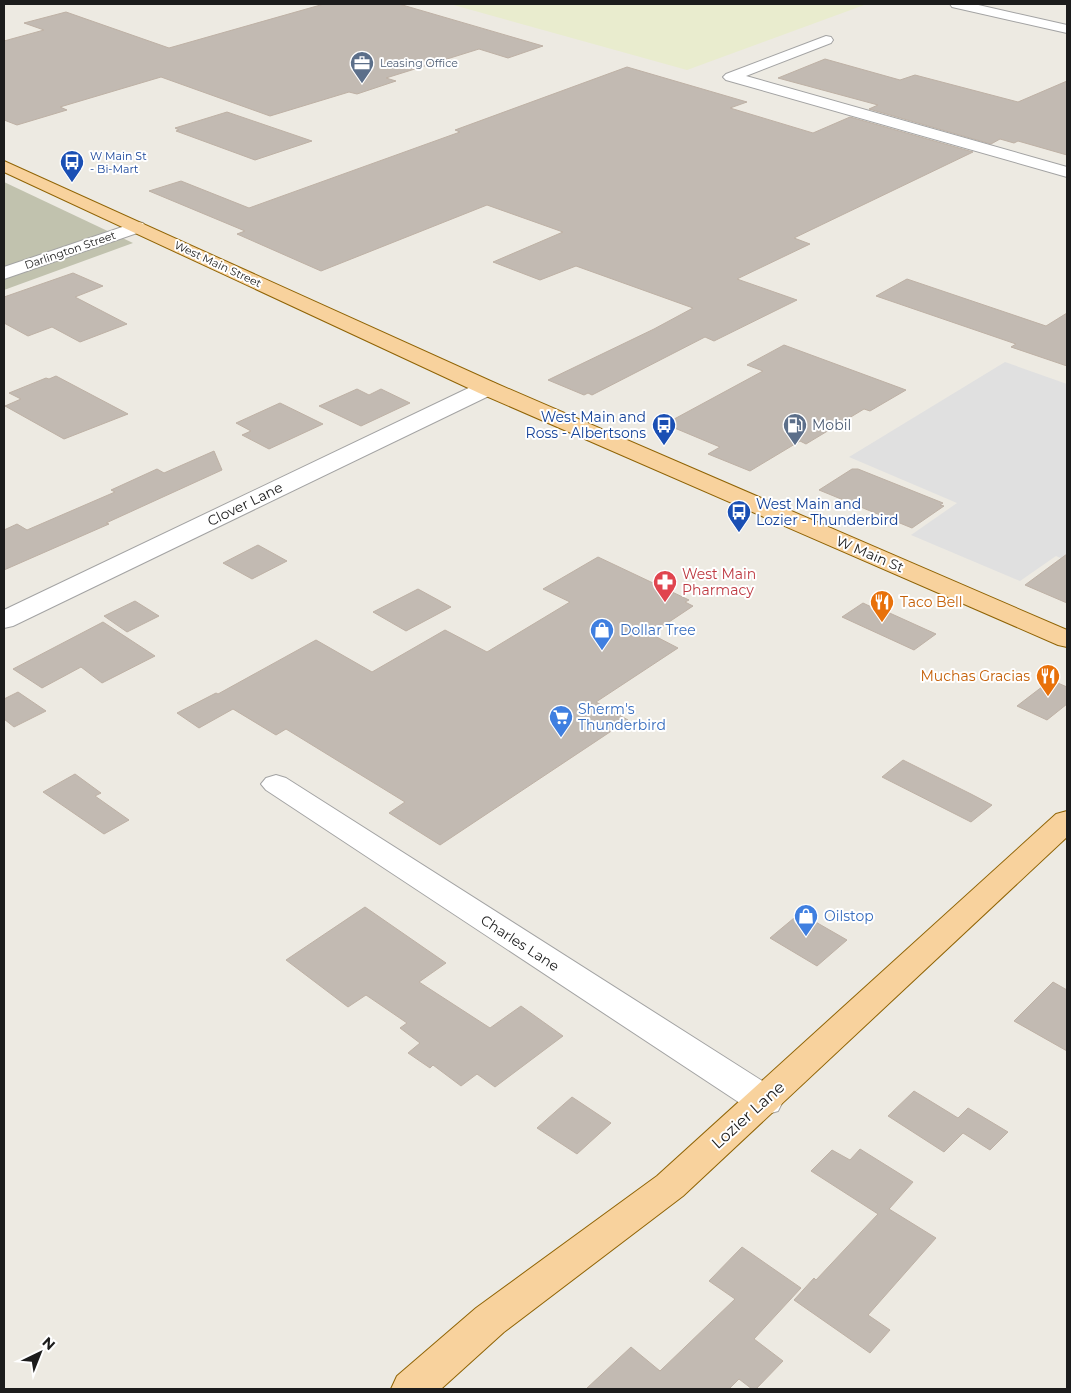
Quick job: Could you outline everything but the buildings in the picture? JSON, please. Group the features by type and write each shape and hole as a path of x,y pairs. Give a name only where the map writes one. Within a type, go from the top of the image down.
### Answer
{"main road":[{"name":"West Main Street","path":"4,166 487,388"},
{"name":"W Main St","path":"487,388 1067,639"},
{"name":"Lozier Lane","path":"412,1389 490,1320 670,1186 765,1101 1067,822"}],"street":[{"path":"957,4 1067,29"},
{"path":"826,40 731,77 1067,172"},
{"name":"Darlington Street","path":"4,273 137,227"},
{"name":"Clover Lane","path":"4,620 487,388"},
{"name":"Charles Lane","path":"276,784 765,1101"}],"shaded area":[{"path":"450,4 867,4 687,70"},
{"path":"4,182 133,243 4,290"},
{"path":"1005,362 1067,384 1067,561 1056,556 1020,581 911,535 957,503 849,457"}],"place":[{"name":"Leasing Office","path":"362,84"},
{"name":"W Main St - Bi-Mart","path":"72,183"},
{"name":"West Main and Ross - Albertsons","path":"664,446"},
{"name":"Mobil","path":"795,446"},
{"name":"West Main and Lozier - Thunderbird","path":"739,533"},
{"name":"West Main Pharmacy","path":"665,603"},
{"name":"Taco Bell","path":"882,623"},
{"name":"Dollar Tree","path":"602,651"},
{"name":"Muchas Gracias","path":"1048,697"},
{"name":"Sherm's Thunderbird","path":"561,738"},
{"name":"Oilstop","path":"806,937"}]}
